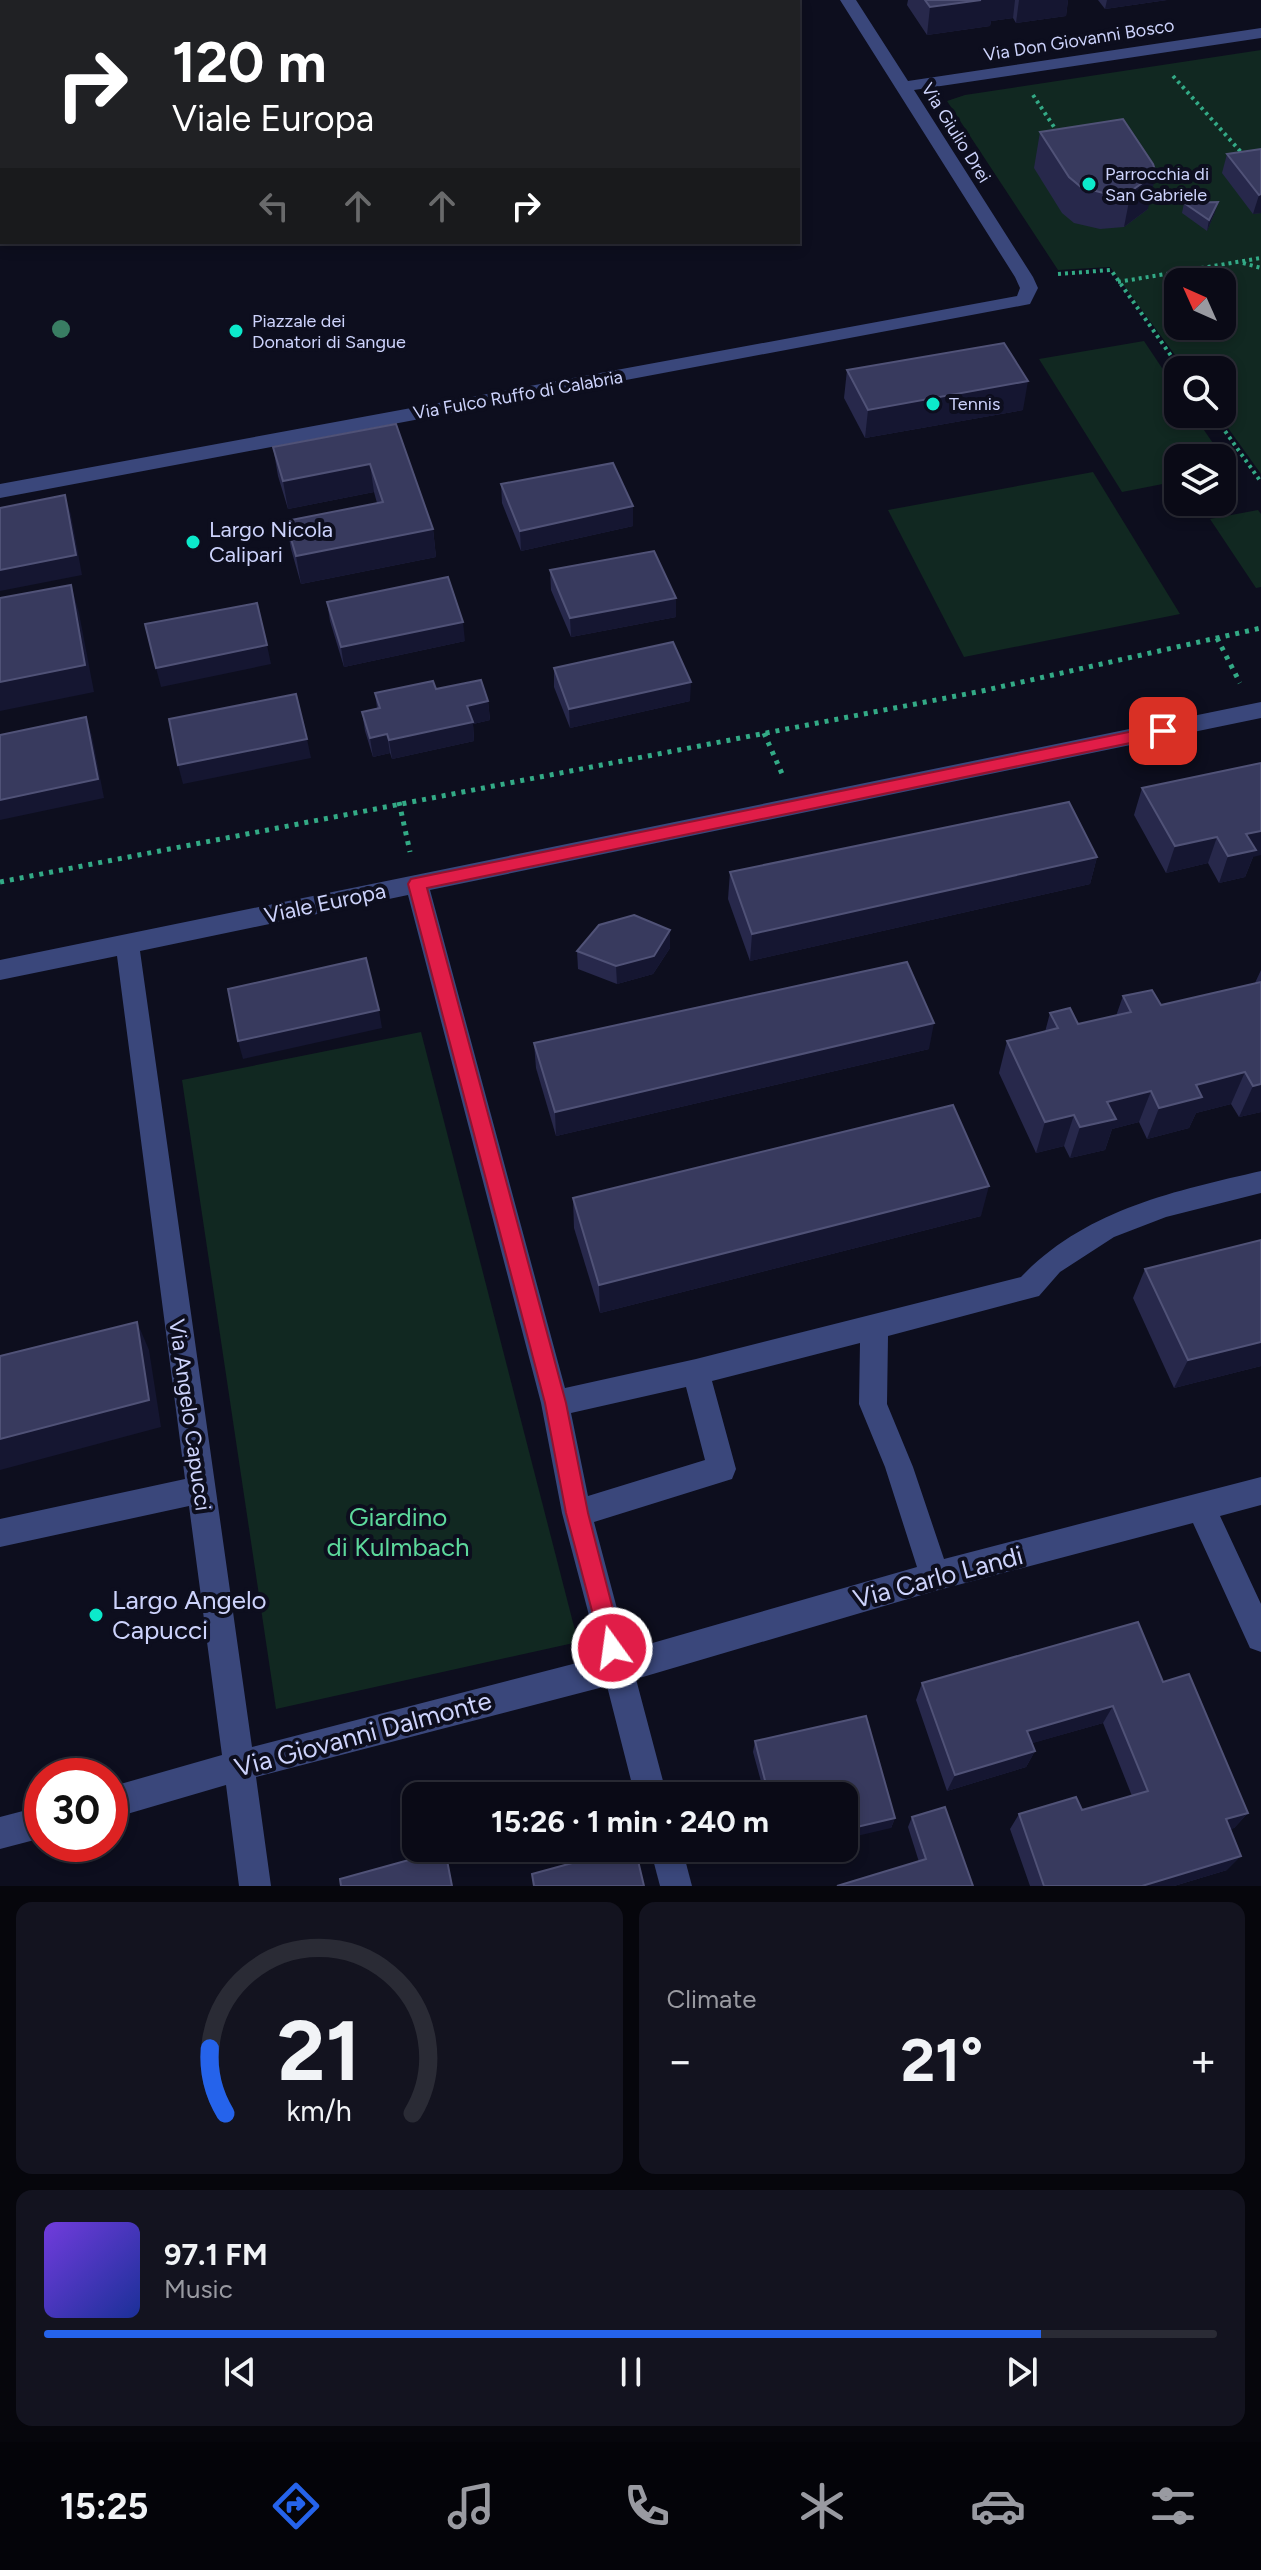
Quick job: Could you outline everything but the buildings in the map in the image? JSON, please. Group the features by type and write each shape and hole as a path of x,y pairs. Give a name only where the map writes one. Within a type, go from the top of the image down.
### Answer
{"street":[{"name":"Via Giulio Drei","path":"848,0 1029,288"},
{"name":"Via Don Giovanni Bosco","path":"904,87 1261,33"},
{"name":"Via Fulco Ruffo di Calabria","path":"0,491 1014,303 1024,300 1029,288"},
{"name":"Viale Europa","path":"0,970 1258,711"},
{"path":"417,884 555,1403 577,1513 647,1782"},
{"name":"Via Angelo Capucci","path":"127,944 200,1490 241,1765 255,1886"},
{"path":"555,1403 696,1372 1029,1287 1046,1264 1097,1232 1183,1200 1261,1182"},
{"path":"874,1326 873,1404 899,1467 935,1576"},
{"path":"577,1513 722,1469 696,1372"},
{"path":"0,1533 200,1490"},
{"name":"Via Carlo Landi","path":"616,1667 935,1576 1261,1491"},
{"path":"1201,1508 1261,1637"},
{"name":"Via Giovanni Dalmonte","path":"128,1798 241,1765 616,1667"},
{"path":"0,1833 24,1827"},
{"path":"670,1862 676,1886"}],"path":[{"path":"1172,74 1241,152"},
{"path":"1026,84 1060,135"},
{"path":"1118,282 1261,258"},
{"path":"1238,262 1261,268"},
{"path":"1055,274 1111,270 1171,356"},
{"path":"1223,428 1261,482"},
{"path":"0,882 982,691 1261,628"},
{"path":"1217,638 1258,711"},
{"path":"764,733 795,805"},
{"path":"399,802 417,884"}],"green space":[{"path":"1261,50 1261,474 1228,428 1236,428 1236,356 1176,356 1110,267 1058,270 947,101 965,95"},
{"path":"1144,341 1164,371 1164,428 1203,428 1214,444 1164,444 1164,484 1122,492 1039,359"},
{"path":"1093,472 1180,614 964,657 888,510"},
{"path":"1258,510 1261,514 1261,587 1256,588 1210,519"},
{"name":"Giardino di Kulmbach","path":"421,1032 578,1642 276,1709 182,1080"}],"place":[{"name":"Parrocchia di San Gabriele","path":"1089,184"},
{"name":"Piazzale dei Donatori di Sangue","path":"236,331"},
{"name":"Tennis","path":"933,404"},
{"name":"Largo Nicola Calipari","path":"193,542"},
{"name":"Largo Angelo Capucci","path":"96,1615"}],"route":[{"path":"612,1648 577,1513 555,1403 417,884 1163,731"}]}
